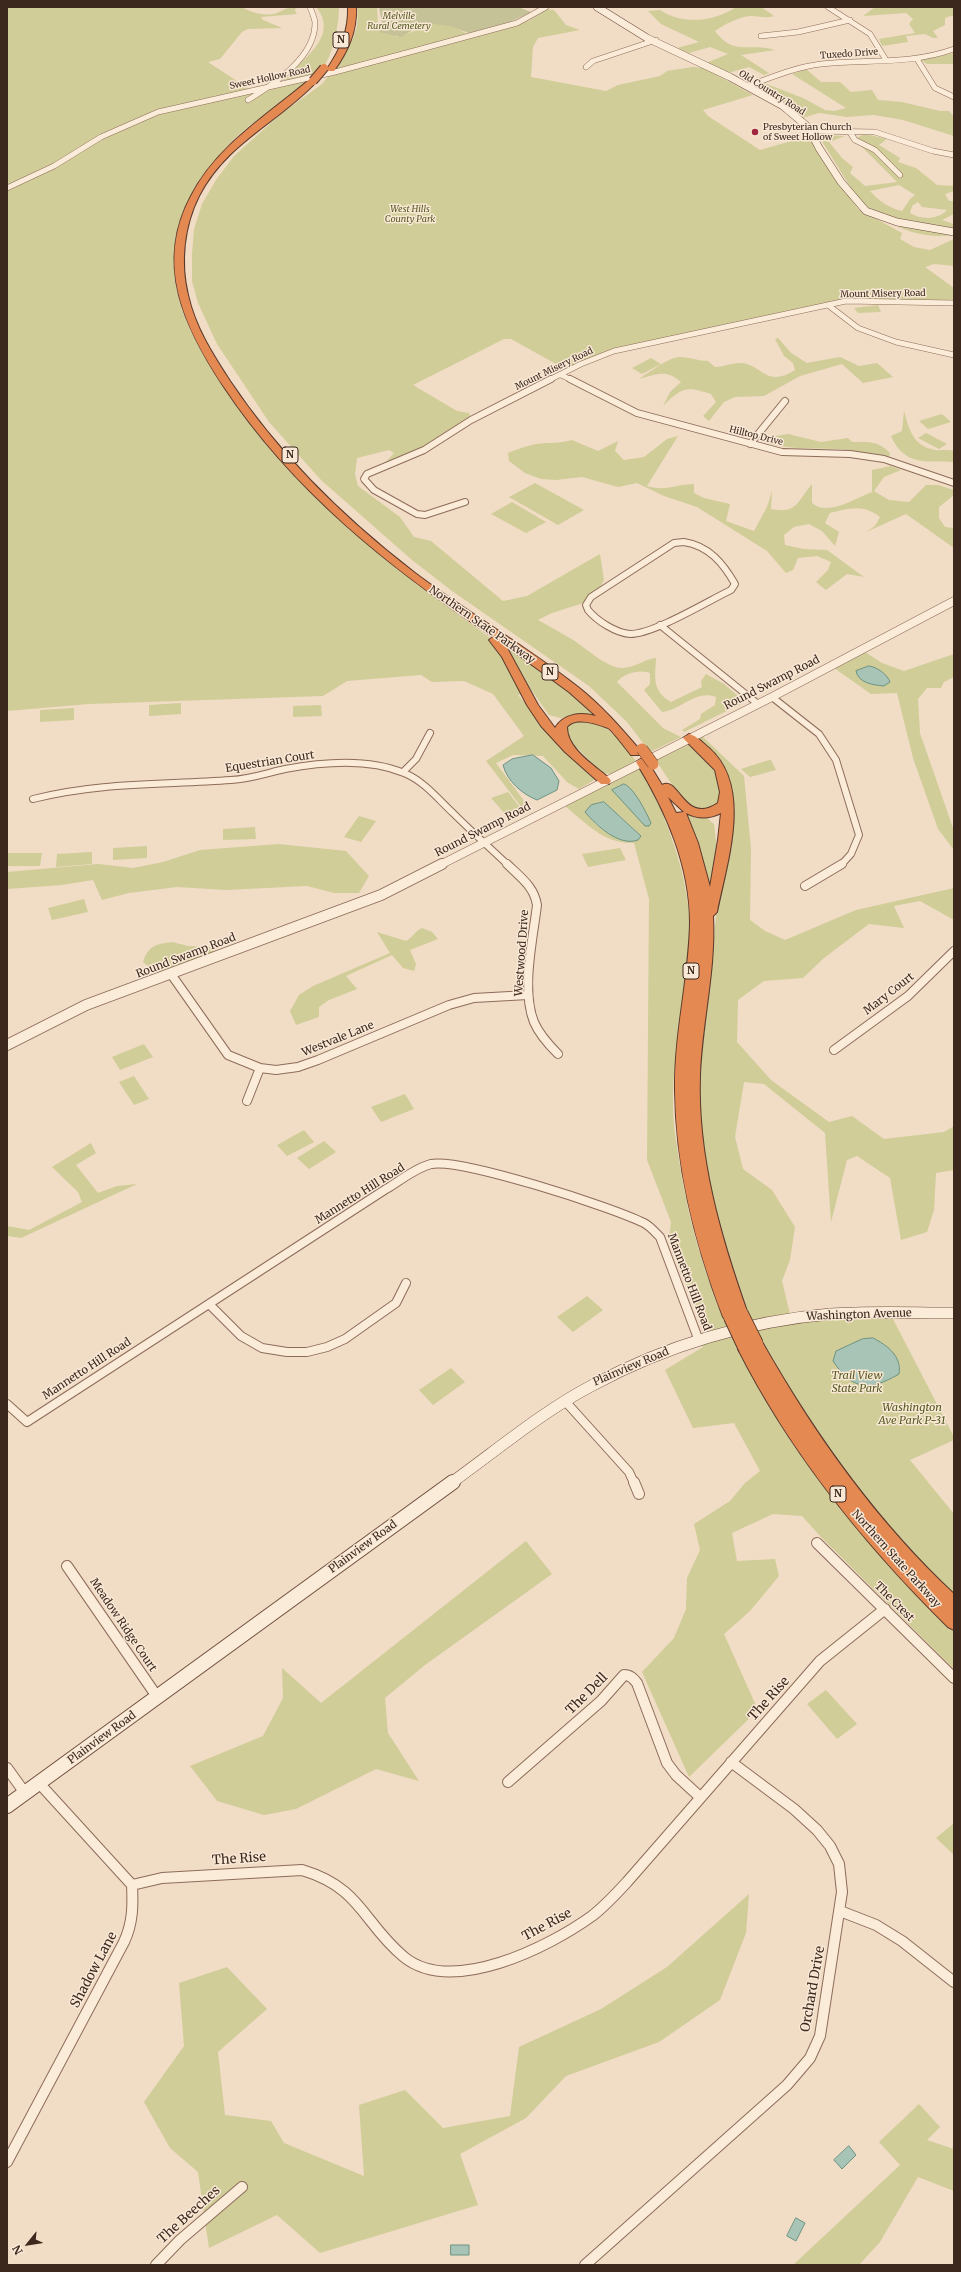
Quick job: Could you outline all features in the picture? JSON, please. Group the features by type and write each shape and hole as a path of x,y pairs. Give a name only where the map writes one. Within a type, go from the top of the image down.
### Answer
{"highway":[{"name":"Northern State Parkway","path":"350,8 349,36 340,55 317,80 246,140 216,174 203,194 191,227 186,253 189,291 201,326 228,374 264,424 298,463 343,508 374,536 433,583 580,686 618,721 635,748 668,787 689,833 698,864 704,894 707,932 692,1073 696,1148 711,1226 736,1316"},
{"name":"Northern State Parkway","path":"317,80 245,134 223,156 202,185 191,205 181,236 178,265 183,296 196,332 220,374 247,412 282,456 313,489 363,535 410,574 453,606 573,689 600,713 635,748"},
{"path":"453,606 504,650 531,702 547,726 605,781"},
{"path":"531,702 548,718 562,720 584,716 599,720 635,748"},
{"path":"570,749 562,737 560,730 563,724 572,718"},
{"path":"668,787 685,808 694,813 711,814 724,805 725,792 718,771 712,761 689,738"},
{"path":"689,738 714,760 725,780 728,793 724,836 707,932"},
{"name":"Northern State Parkway","path":"650,767 674,820 685,853 692,887 696,923 682,1058 684,1127 689,1182 709,1260 792,1429 831,1486 897,1565 954,1622"},
{"name":"Northern State Parkway","path":"751,1347 795,1414 840,1478 876,1524 954,1606"}],"main road":[{"name":"Old Country Road","path":"597,7 612,18 748,86 795,116 812,131 832,168 856,202 864,210 888,219 954,232"},
{"name":"Washington Avenue","path":"741,1330 768,1323 827,1314 883,1312 954,1313"},
{"name":"Plainview Road","path":"8,1804 158,1698 565,1401 607,1376 675,1349 741,1330"}],"street":[{"path":"248,100 271,86 298,60 313,40 316,19 310,7"},
{"name":"Sweet Hollow Road","path":"7,188 39,174 101,137 139,119 179,106 341,71 508,25 523,20 546,7"},
{"path":"828,7 870,34 886,60"},
{"path":"761,36 798,32 850,20"},
{"path":"586,67 593,61 656,40"},
{"name":"Tuxedo Drive","path":"748,86 791,70 812,65 917,59 945,53 954,49"},
{"path":"917,59 932,87 947,96 954,97"},
{"path":"812,131 875,132 888,135 919,147 954,155"},
{"path":"849,131 855,140 875,150 900,175"},
{"name":"Mount Misery Road","path":"465,502 425,515 417,514 374,490 364,479 367,474 424,450 471,420 588,361 614,351 846,302 954,303"},
{"path":"828,305 858,328 896,342 954,355"},
{"name":"Hilltop Drive","path":"561,375 637,414 750,444 795,454 850,454 884,459 954,483"},
{"path":"750,444 784,401"},
{"path":"690,542 716,556 728,570 735,584 731,590 660,625 641,633 623,634 588,611 586,605 591,597 674,543 690,542"},
{"name":"Round Swamp Road","path":"7,1045 70,1012 381,895 772,697 954,601"},
{"path":"660,625 758,704"},
{"path":"772,697 813,729 828,746 835,758 859,835 856,846 846,862 805,886"},
{"path":"403,772 416,759 430,733"},
{"name":"Equestrian Court","path":"33,799 55,792 94,787 238,780 292,768 321,765 370,765 403,772 428,789 485,843"},
{"name":"Westwood Drive","path":"485,843 529,885 535,894 537,905 528,995 533,1020 544,1039 558,1054"},
{"name":"Mary Court","path":"834,1050 908,996 954,951"},
{"name":"Westvale Lane","path":"171,974 228,1054 241,1062 260,1068 276,1070 298,1067 318,1060 449,1005 474,998 500,995 528,995"},
{"path":"248,1100 260,1068"},
{"name":"Mannetto Hill Road","path":"7,1404 27,1422 386,1189 432,1164 463,1167 504,1178 623,1215 652,1228 660,1237 699,1341"},
{"path":"209,1304 240,1336 262,1348 287,1352 307,1352 327,1347 345,1339 396,1303 406,1283"},
{"path":"565,1401 629,1472 639,1494"},
{"name":"The Crest","path":"817,1543 954,1678"},
{"name":"Meadow Ridge Court","path":"67,1566 158,1698"},
{"name":"The Rise","path":"132,1885 162,1878 280,1870 302,1870 320,1874 338,1883 404,1957 427,1970 458,1972 522,1954 558,1937 587,1919 627,1882 820,1662 837,1646 885,1610"},
{"name":"The Dell","path":"508,1782 601,1701 624,1675 629,1675 632,1676 637,1683 667,1763 676,1775 700,1797"},
{"name":"Orchard Drive","path":"585,2265 745,2120 787,2085 810,2058 820,2036 840,1911 842,1892 841,1870 835,1854 826,1840 812,1825 731,1762"},
{"path":"7,1768 25,1793"},
{"path":"39,1783 132,1885"},
{"name":"Shadow Lane","path":"7,2162 129,1932 133,1911 132,1885"},
{"path":"840,1911 876,1925 902,1941 954,1982"},
{"name":"The Beeches","path":"156,2265 180,2240 242,2187"}],"green space":[{"path":"7,7 242,7 257,13 269,14 296,7 295,11 297,14 261,17 263,20 282,28 248,29 242,32 220,59 208,62 249,89 154,112 34,174 7,185"},
{"path":"316,7 339,7 336,35 330,55 320,71 313,76 285,81 283,79 309,55 321,37 324,27 322,17"},
{"path":"357,7 377,7 378,26 395,33 396,37 431,24 438,23 456,27 467,34 333,72 348,49 355,33 358,16"},
{"name":"Melville Rural Cemetery","path":"379,7 518,7 531,12 510,22 469,33 450,26 425,23 401,37 379,32 382,24"},
{"path":"736,7 761,7 774,16 747,16 737,19 715,31 722,39 735,46 775,50 741,55 769,73 764,75 749,67 728,73 706,63 728,54 710,47 689,53 677,48 699,42 661,24 648,11 660,10 678,18 698,20 718,16"},
{"path":"875,7 953,7 954,15 945,18 945,25 933,31 938,38 933,38 925,34 906,36 908,42 882,46 879,39 915,33 909,24 913,19 906,13 863,16"},
{"name":"West Hills County Park","path":"547,9 554,10 566,25 580,30 538,38 533,47 531,77 606,91 618,85 660,76 667,71 693,67 704,68 753,95 703,110 708,116 760,150 809,136 858,209 902,233 900,239 914,247 930,250 954,239 954,266 934,264 925,267 954,288 954,300 849,299 795,309 605,352 567,370 511,339 504,339 413,385 457,411 469,413 470,416 421,448 386,462 394,453 389,450 357,458 355,474 358,486 400,517 414,537 431,541 503,601 527,596 600,554 604,580 593,600 552,613 538,620 573,640 604,662 617,667 627,668 656,658 655,678 658,689 665,698 671,702 702,687 701,681 706,674 724,684 745,702 684,732 682,730 700,719 701,714 715,705 716,697 709,695 702,696 676,708 662,712 644,690 650,684 650,673 642,671 624,676 617,682 663,728 681,737 650,752 627,722 589,686 452,591 412,560 321,480 269,422 217,344 198,303 192,281 194,229 202,204 216,180 234,156 282,113 322,84 329,75 528,21"},
{"path":"954,53 954,64 927,64 921,60"},
{"path":"806,69 821,82 840,82 851,92 872,90 878,100 902,102 940,111 949,111 954,117 954,136 903,120 874,115 847,117 819,113 802,118 754,86 764,83 803,98 825,110 834,111 846,108 792,74"},
{"path":"310,80 294,94 250,125 232,141 208,172 184,217 180,220 176,245 176,286 186,321 205,358 218,379 238,405 371,545 416,584 489,637 500,648 524,694 518,695 565,749 596,779 579,789 567,782 543,756 513,755 496,763 528,806 522,808 486,761 524,736 493,694 464,681 432,682 421,675 347,681 323,696 89,704 7,711 7,188 140,120 180,107"},
{"path":"865,134 887,139 879,145 900,158 898,162 916,168 937,185 954,186 954,191 945,194 949,201 954,201 954,214 942,220 954,224 954,229 892,218 869,208 859,201 818,135 845,136 829,142 842,158 853,167 850,173 865,186 897,182 854,139","holes":["899,185 915,195 910,199 902,211 884,204 870,191","918,202 922,207 947,210 939,216 929,218 919,217 910,213 912,206"]},
{"path":"893,224 954,235 938,236 915,233"},
{"path":"878,305 881,312 858,313 854,308"},
{"path":"778,338 791,353 807,363 840,357 859,366 877,363 893,377 863,383 842,364 800,376 764,396 735,397 724,402 709,421 703,416 716,402 711,394 690,389 685,390 675,395 663,406 670,392 681,382 671,375 666,374 656,374 639,379 665,362 676,357 708,361 715,367 736,363 747,364 770,376 777,377 785,375 795,370 793,363 784,356 775,339"},
{"path":"651,358 661,364 642,374 632,368"},
{"path":"904,411 910,430 917,441 928,448 935,450 954,451 954,462 917,460 902,453 896,446 891,436 902,431"},
{"path":"942,414 951,422 928,429 919,421"},
{"path":"926,433 947,444 939,449 918,438"},
{"path":"788,434 821,442 848,438 852,442 868,442 877,444 890,453 889,457 837,449 800,448 773,445 764,442 769,437"},
{"path":"678,436 647,486 654,488 665,488 694,484 694,493 704,498 730,504 726,521 754,531 767,507 772,491 771,509 786,510 796,505 812,484 812,503 818,507 826,508 842,505 872,492 872,470 891,466 901,470 884,477 874,491 889,500 909,502 926,485 938,485 954,490 954,495 939,507 939,518 945,527 954,528 954,548 906,514 866,532 875,526 880,517 874,513 868,510 856,508 830,513 825,523 839,532 835,546 822,531 809,524 794,527 784,535 785,545 804,549 827,550 864,577 847,574 826,590 816,582 828,570 831,562 817,556 798,558 793,570 786,573 767,551 697,507 664,496 637,483 618,487 582,477 556,480 541,479 525,473 509,461 508,453 536,444 572,440 598,451 618,441 615,451 624,460 644,457 667,439"},
{"path":"535,483 584,510 558,525 509,497"},
{"path":"512,502 546,522 526,533 491,514"},
{"path":"505,646 564,685 598,716 561,718 549,715 527,684 521,679"},
{"path":"865,652 882,663 904,671 954,654 954,677 944,682 941,688 927,688 918,699 920,733 954,831 954,850 938,829 913,758 897,693 871,694 834,668"},
{"path":"181,703 181,714 149,716 149,705"},
{"path":"321,705 322,716 293,717 293,706"},
{"path":"74,708 74,720 40,722 40,710"},
{"path":"578,718 604,726 625,746 636,761 611,774 602,773 564,735 569,721"},
{"path":"702,736 744,776 751,849 750,920 765,931 785,940 856,910 954,888 954,920 920,901 894,906 904,928 869,924 824,958 803,978 764,981 738,1000 737,1042 771,1080 829,1122 852,1116 884,1139 944,1132 954,1126 954,1170 936,1173 934,1210 927,1232 901,1240 890,1178 857,1156 847,1160 831,1222 825,1133 764,1084 744,1082 735,1137 743,1169 772,1190 795,1227 790,1260 782,1281 790,1314 752,1323 722,1243 707,1187 699,1124 697,1069 714,938 728,782 697,739"},
{"path":"687,744 691,745 710,764 717,775 719,782 723,802 706,812 687,807 655,759"},
{"path":"771,760 776,770 750,777 741,769"},
{"path":"641,767 650,782 673,842 685,884 690,928 687,984 673,1085 674,1128 688,1208 698,1248 712,1289 729,1328 716,1331 703,1327 669,1239 671,1222 647,1160 649,899 634,843 614,840 596,832 565,806","holes":["620,816 641,836 625,840 605,831 594,823"]},
{"path":"508,792 522,810 506,815 491,798"},
{"path":"684,809 707,818 714,824 718,857 710,893"},
{"path":"359,816 376,821 361,842 344,837"},
{"path":"255,827 256,839 223,840 223,829"},
{"path":"279,844 346,851 369,876 359,893 334,893 307,886 226,890 177,887 129,893 102,900 93,880 62,885 7,889 7,872 98,864 133,868 163,862 200,850"},
{"path":"147,846 147,858 113,860 113,848"},
{"path":"620,848 626,860 588,867 582,854"},
{"path":"92,852 92,864 56,867 57,854"},
{"path":"8,853 42,853 40,866 7,866"},
{"path":"84,899 88,912 52,920 48,908"},
{"path":"422,928 432,932 438,939 410,950 416,964 414,971 403,968 392,955 346,976 357,989 329,1000 319,1007 319,1017 296,1025 290,1011 299,995 313,986 390,953 377,932 406,941"},
{"path":"172,942 188,946 210,947 216,953 158,974 143,962 147,952 150,949 157,945"},
{"path":"144,1044 153,1057 120,1070 112,1057"},
{"path":"134,1076 149,1099 134,1105 119,1082"},
{"path":"405,1094 414,1109 381,1122 371,1107"},
{"path":"304,1130 314,1142 287,1156 277,1145"},
{"path":"324,1141 336,1152 309,1169 297,1158"},
{"path":"91,1143 96,1153 76,1165 98,1193 117,1186 137,1184 21,1238 7,1236 7,1226 29,1230 82,1202 78,1192 52,1167"},
{"path":"587,1296 603,1310 573,1332 557,1317"},
{"name":"Trail View State Park","path":"853,1318 893,1319 954,1437 954,1440 910,1460 954,1514 954,1599 873,1513 828,1451 766,1352 756,1330 814,1320"},
{"path":"733,1337 775,1416 809,1467 868,1540 910,1587 954,1632 954,1669 821,1537 802,1516 773,1514 732,1533 737,1561 775,1559 779,1576 750,1611 724,1634 758,1710 689,1777 642,1672 674,1638 686,1609 687,1578 700,1550 694,1524 730,1501 745,1483 760,1471 734,1423 693,1428 665,1370 703,1347 701,1344"},
{"path":"451,1368 465,1382 433,1405 419,1390"},
{"path":"526,1541 552,1574 425,1665 385,1698 388,1733 419,1781 376,1769 296,1809 264,1815 217,1801 190,1766 263,1736 283,1698 282,1668 321,1703"},
{"path":"826,1690 857,1724 837,1739 807,1704"},
{"path":"954,1823 954,1855 936,1838"},
{"path":"749,1894 746,1933 720,2000 659,2042 566,2076 526,2118 460,2154 478,2205 320,2253 277,2215 209,2248 198,2172 170,2148 144,2102 184,2046 179,1983 227,1967 267,2009 218,2052 225,2115 271,2121 284,2143 364,2176 359,2105 405,2090 443,2128 510,2116 519,2047 601,2009 667,1967"},
{"path":"919,2104 940,2127 927,2140 954,2149 954,2191 918,2177 880,2242 859,2265 793,2265 900,2165 879,2142"}],"shaded area":[{"path":"869,666 881,671 887,676 890,682 884,686 863,681 857,675 856,671"},
{"path":"533,755 551,768 559,781 557,790 537,800 521,791 512,782 503,765 512,759"},
{"path":"624,784 632,790 640,801 651,823 649,826 645,826 612,790"},
{"path":"604,802 641,836 638,840 623,840 608,834 585,812 591,805"},
{"path":"873,1338 888,1348 896,1357 899,1374 889,1380 871,1385 855,1383 840,1371 833,1361 836,1351 862,1339"},
{"path":"849,2146 856,2155 842,2169 834,2160"},
{"path":"796,2218 805,2223 796,2241 787,2236"},
{"path":"451,2245 469,2245 469,2255 451,2255"}],"place":[{"name":"Presbyterian Church of Sweet Hollow","path":"755,132"}],"park label":[{"name":"Washington Ave Park P-31","path":"912,1414"}]}
